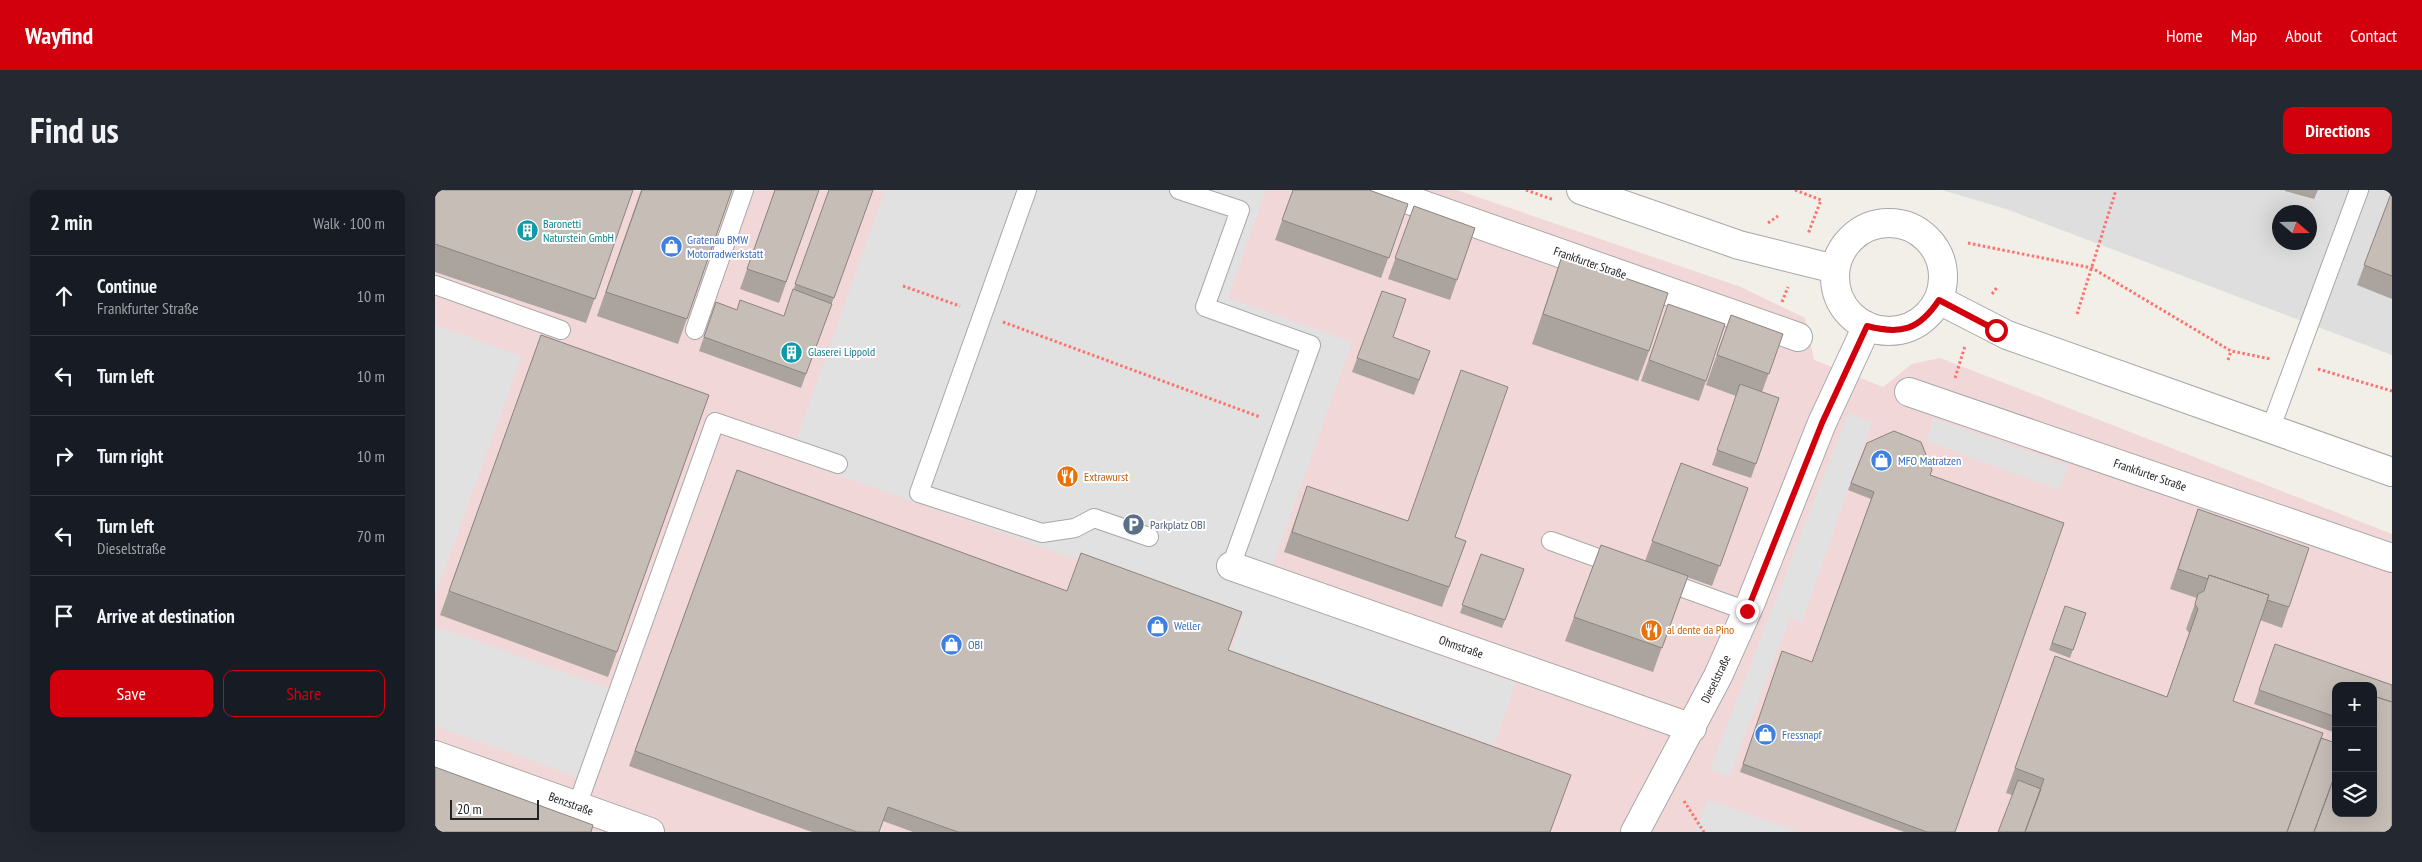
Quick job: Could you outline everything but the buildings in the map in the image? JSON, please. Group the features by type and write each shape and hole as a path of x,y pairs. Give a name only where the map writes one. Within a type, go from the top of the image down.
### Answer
{"street":[{"name":"Frankfurter Straße","path":"1381,190 1798,337"},
{"path":"1581,190 1739,245 1835,269"},
{"path":"1886,223 1904,225 1921,233 1934,246 1941,263 1943,282 1939,300 1930,313 1918,323 1904,330 1889,332 1859,323 1848,313 1839,300 1835,285 1835,269 1841,252 1852,237 1868,227 1886,223"},
{"path":"1939,300 2007,335 2392,472"},
{"name":"Dieselstraße","path":"1635,832 1692,728 1747,611 1822,423 1867,326"},
{"name":"Frankfurter Straße","path":"1909,392 2392,558"},
{"name":"Ohmstraße","path":"1231,566 1692,728"},
{"name":"Benzstraße","path":"435,755 650,832"}],"lane":[{"path":"695,330 744,190"},
{"path":"1027,190 919,493 1042,533 1075,528 1094,518 1149,537"},
{"path":"1179,190 1241,210 1205,307 1311,345 1231,566"},
{"path":"2270,430 2359,190"},
{"path":"435,285 561,330"},
{"path":"577,806 715,422 839,464"},
{"path":"1551,541 1747,611"}],"path":[{"path":"1795,190 1821,200"},
{"path":"2077,314 2116,190"},
{"path":"1968,242 2092,268 2231,351 2295,363 2392,391"},
{"path":"903,286 1282,425"},
{"path":"2228,360 2231,351"},
{"path":"1660,786 1681,796 1705,832"}],"shaded area":[{"path":"435,190 1457,190 1741,287 1805,318 1814,360 1883,387 1912,364 1940,358 2392,534 2392,832 435,832"},
{"name":"Parkplatz OBI","path":"885,190 1266,190 1228,298 1352,342 1263,593 1516,683 1494,745 1231,651 1242,618 790,458"},
{"path":"1942,190 2392,190 2392,355 2006,209"},
{"path":"435,325 522,356 435,596"},
{"path":"1848,413 1872,422 1802,622 1790,618 1729,777 1710,769"},
{"path":"1934,418 2068,466 2059,490 1926,441"},
{"path":"435,626 611,689 579,778 435,726"},
{"path":"1708,800 1799,832 1694,832"}],"place":[{"name":"Baronetti Naturstein GmbH","path":"527,231"},
{"name":"Gratenau BMW Motorradwerkstatt","path":"671,247"},
{"name":"Glaserei Lippold","path":"792,352"},
{"name":"MFO Matratzen","path":"1882,461"},
{"name":"Extrawurst","path":"1068,477"},
{"name":"Parkplatz OBI","path":"1134,525"},
{"name":"Weller","path":"1158,626"},
{"name":"al dente da Pino","path":"1651,630"},
{"name":"OBI","path":"952,645"},
{"name":"Fressnapf","path":"1766,735"}],"route":[{"path":"1747,611 1822,423 1867,326 1889,332 1904,330 1918,323 1930,313 1939,300 1996,330"}]}
